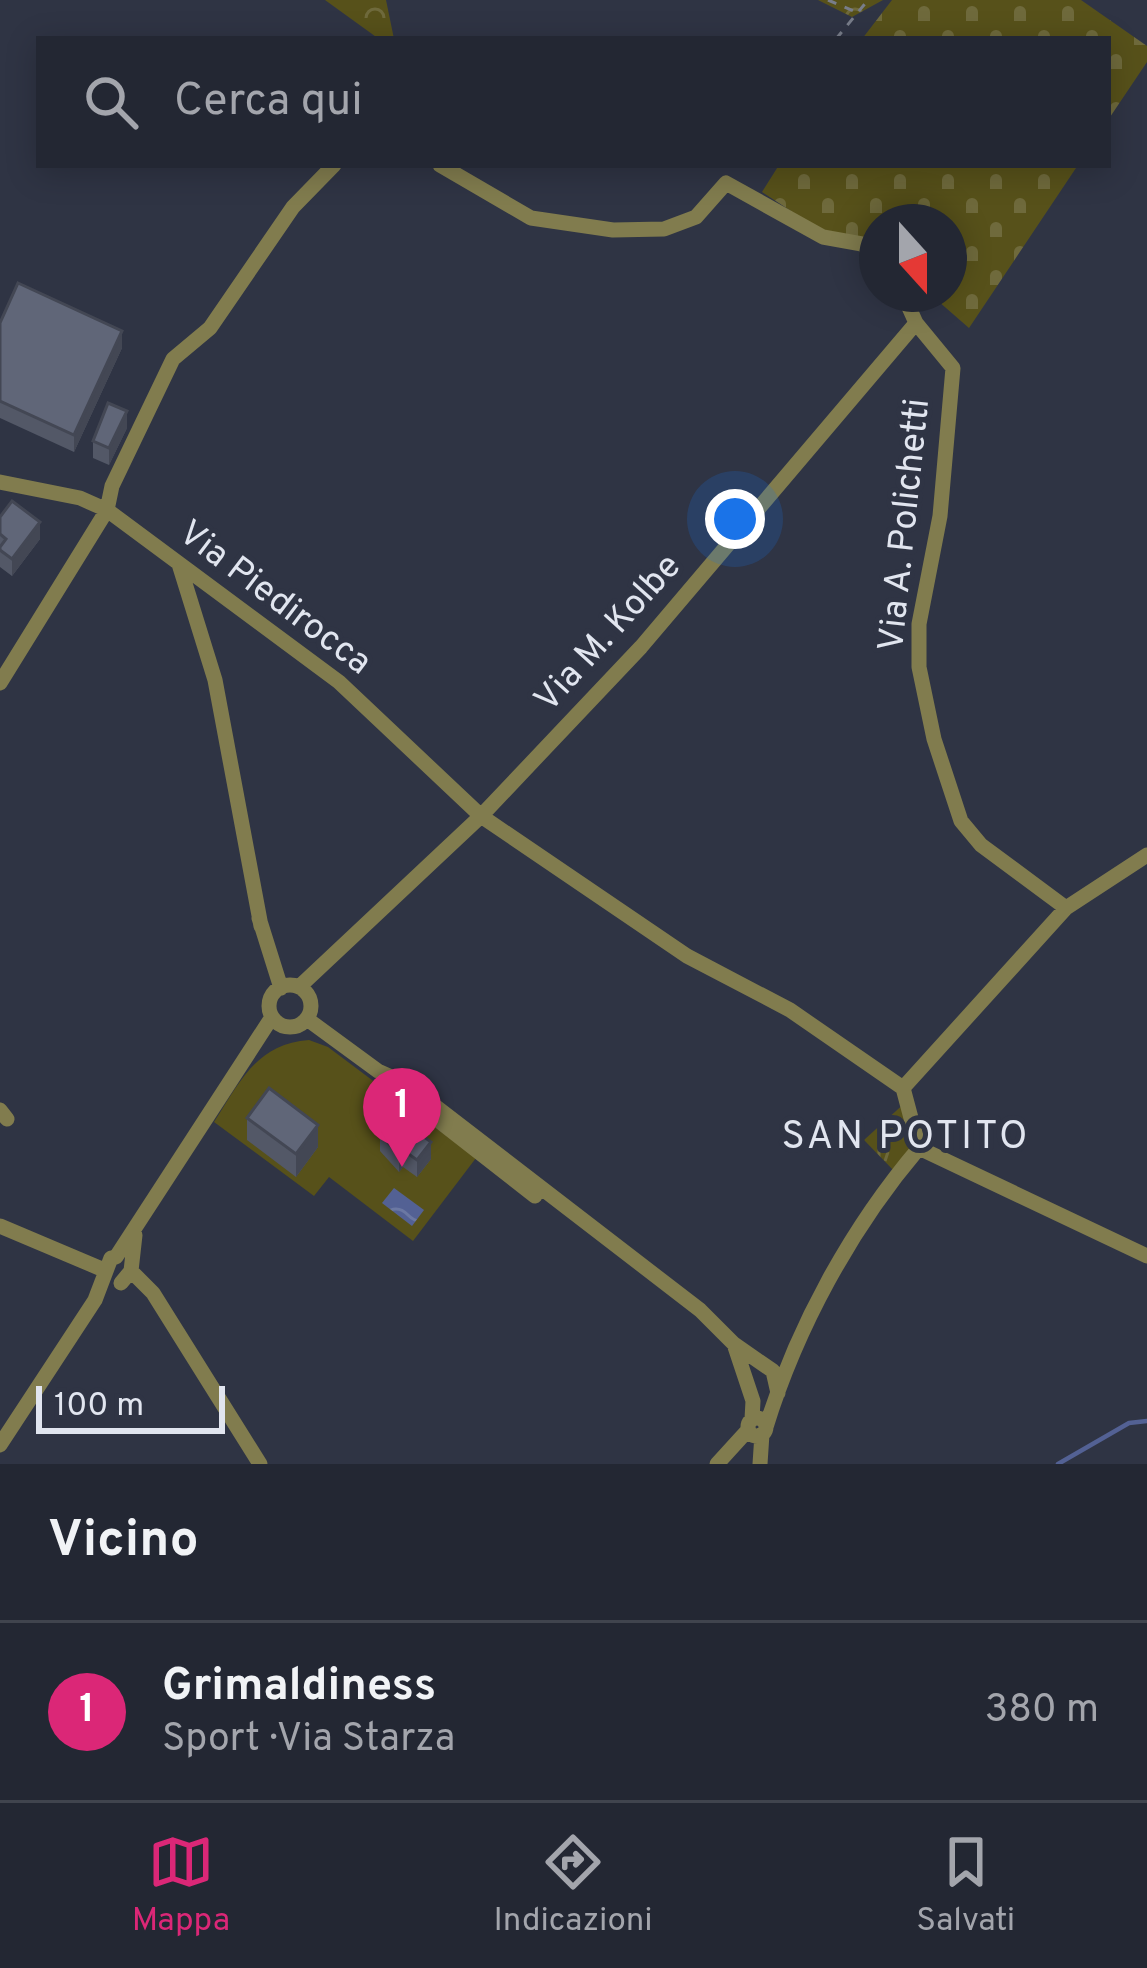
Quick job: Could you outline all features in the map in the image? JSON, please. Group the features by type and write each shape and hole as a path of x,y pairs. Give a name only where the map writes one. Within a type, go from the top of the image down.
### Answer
{"street":[{"path":"0,682 107,510 112,486 173,359 209,328 293,207 331,168"},
{"path":"445,168 531,218 613,230 664,230 696,217 726,183 823,237 859,243"},
{"name":"Via A. Polichetti","path":"911,312 953,368 940,516 919,623 920,667 934,739 961,821 981,844 1066,908"},
{"name":"Via M. Kolbe","path":"299,987 481,817 641,647 916,323"},
{"name":"Via Piedirocca","path":"0,482 80,498 107,510 339,682 481,817 687,956 790,1010 903,1088"},
{"path":"179,564 262,926 281,988"},
{"path":"1147,855 1066,908 903,1088 919,1148 1147,1256"},
{"path":"0,1444 117,1270 135,1232 272,1017 269,1004 281,988 299,987 310,998 308,1019"},
{"path":"272,1017 293,1027 308,1019"},
{"path":"308,1019 378,1071 395,1091 773,1371 778,1393"},
{"path":"718,1464 757,1428 859,1226 919,1148"},
{"path":"0,1226 117,1270 154,1293 260,1464"},
{"path":"734,1344 753,1401 760,1464"}],"path":[{"path":"828,0 854,11"},
{"path":"838,36 854,11 868,0"}],"green space":[{"path":"325,0 386,0 393,36 375,36"},
{"path":"818,0 883,0 852,17"},
{"path":"892,0 1081,0 1147,46 1147,62 1111,116 1111,36 864,36"},
{"path":"777,168 1076,168 969,328 951,312 967,312 967,204 859,204 859,243 823,232 762,192"},
{"path":"309,1040 328,1047 476,1158 413,1241 329,1177 314,1196 214,1122 263,1057"},
{"path":"907,1101 919,1148 897,1174 864,1140"}],"water":[{"path":"394,1188 424,1210 412,1226 382,1203"}],"building":[{"path":"18,283 122,331 74,435 0,401 0,323"},
{"path":"108,403 127,411 109,448 93,441"},
{"path":"12,501 40,522 12,559 0,550 6,539 0,534 0,517"},
{"path":"269,1088 318,1125 296,1154 247,1118"},
{"path":"395,1115 431,1142 417,1160 403,1150 399,1155 380,1134"}],"waterway":[{"path":"1058,1464 1129,1423 1147,1421"}],"place":[{"name":"Grimaldiness","path":"402,1167"}],"district":[{"name":"SAN POTITO","path":"906,1138"}]}
